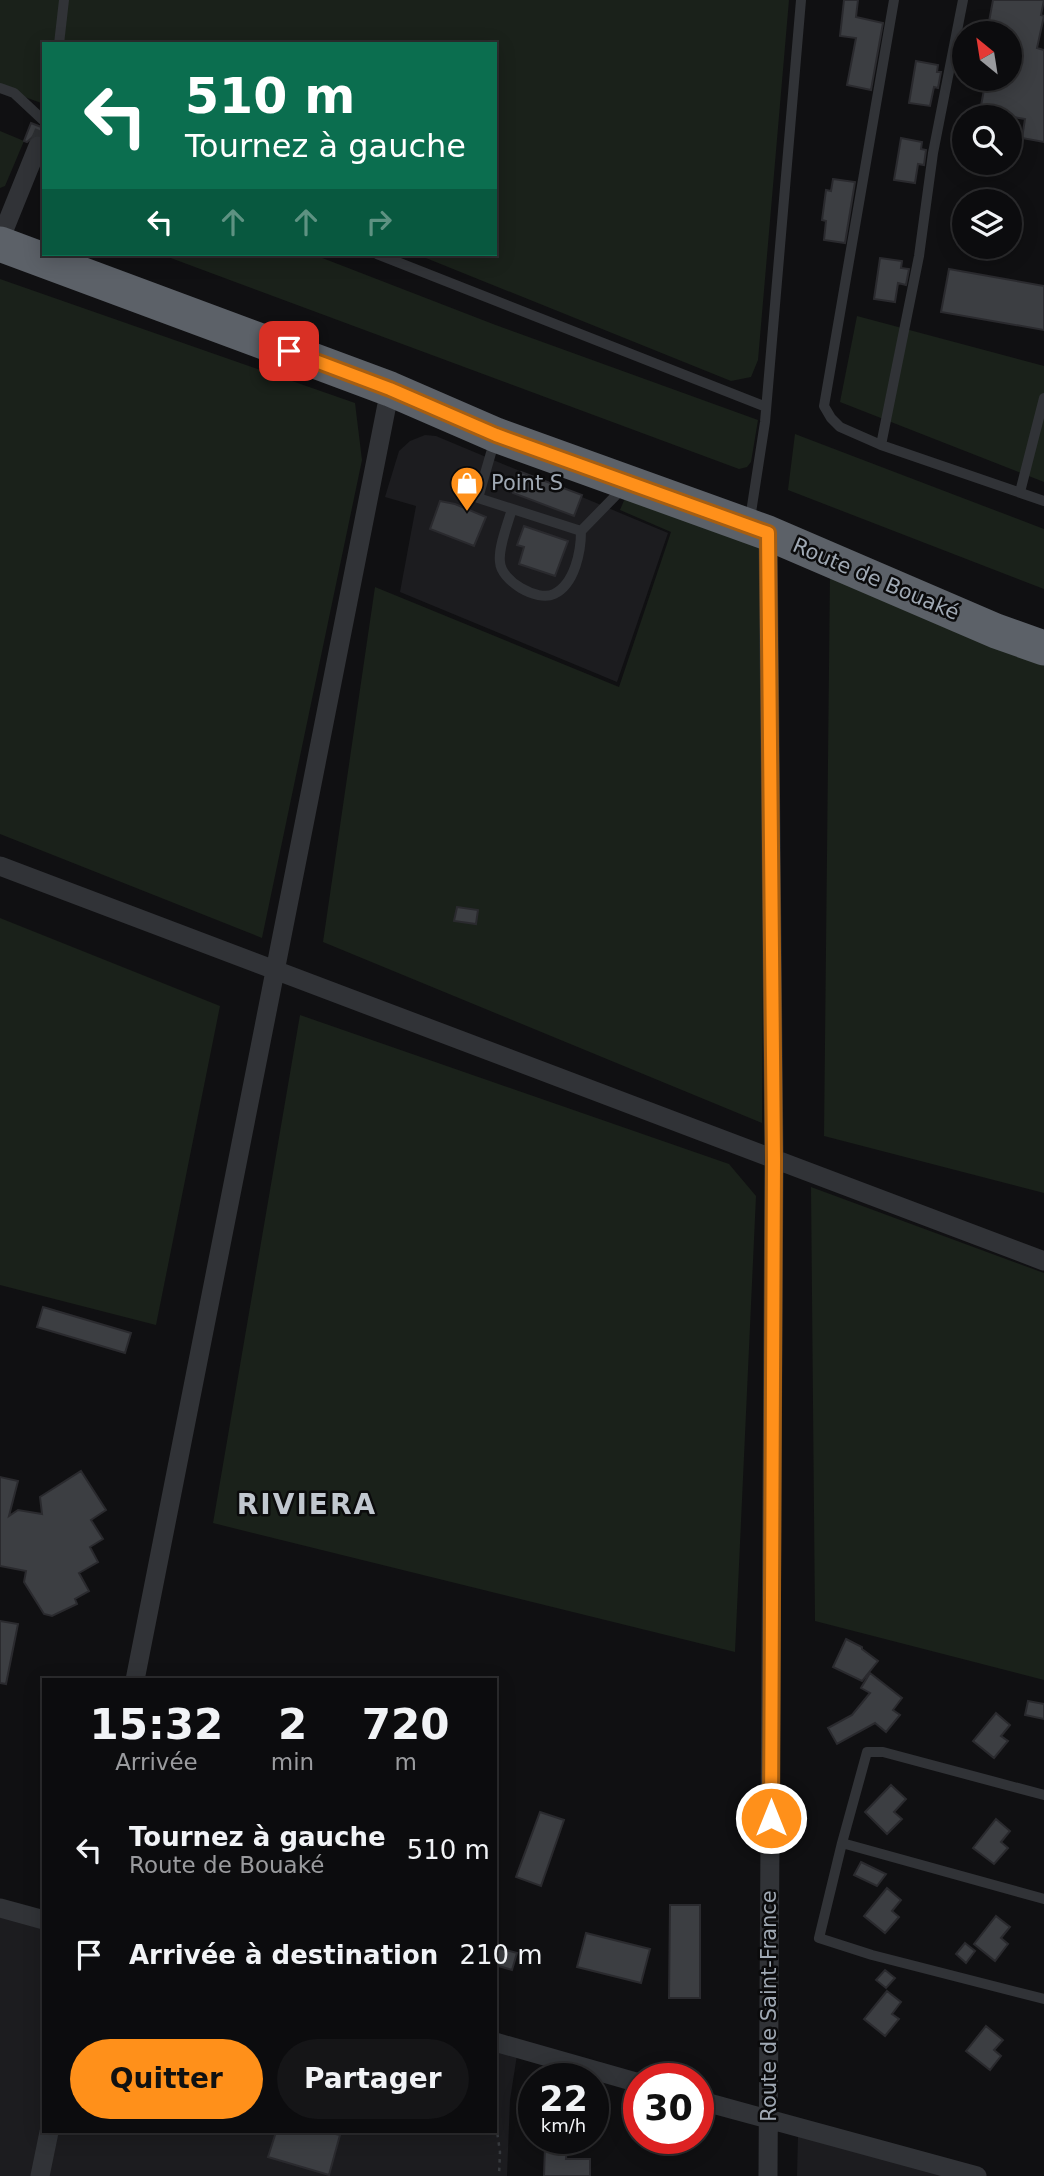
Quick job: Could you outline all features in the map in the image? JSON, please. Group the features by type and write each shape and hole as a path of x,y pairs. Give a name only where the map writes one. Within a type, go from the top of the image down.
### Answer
{"highway":[{"name":"Route de Bouaké","path":"0,242 390,389 496,435 759,530 996,631 1044,648"}],"street":[{"path":"0,242 38,146"},
{"path":"135,1678 390,389"},
{"name":"Route de Saint-France","path":"759,530 774,1160 768,2176"},
{"path":"0,866 1044,1261"},
{"path":"0,1908 42,1919"},
{"path":"497,2043 623,2078"},
{"path":"714,2105 977,2176"},
{"path":"40,2176 49,2133"}],"lane":[{"path":"60,42 64,0"},
{"path":"759,530 766,407 802,0"},
{"path":"894,0 824,406 840,427 881,445 1044,501"},
{"path":"881,445 919,256 933,153 963,0"},
{"path":"0,88 14,93 42,119"},
{"path":"382,256 766,407"},
{"path":"1020,492 1044,398"},
{"path":"496,435 478,498 581,531"},
{"path":"512,509 499,560 503,574 513,584 543,596 555,594 571,574 580,554 581,531 628,482"},
{"path":"1044,1795 883,1752 867,1752 819,1938 872,1955 1044,1999"},
{"path":"842,1843 1044,1899"}],"path":[{"path":"497,2131 499,2176"}],"shaded area":[{"path":"0,0 789,0 758,360 751,377 731,381 421,256 497,256 497,42 42,42 42,103 0,88"},
{"path":"0,131 24,141 5,186 0,188"},
{"path":"165,256 317,256 493,324 758,420 751,462 747,467 739,469"},
{"path":"0,279 355,403 362,460 262,938 0,834"},
{"path":"857,316 1044,366 1044,482 840,402"},
{"path":"795,434 1044,529 1044,589 788,490"},
{"path":"425,435 436,436 668,533 617,682 400,592 416,506 385,497 399,451 410,441"},
{"path":"630,486 766,534 762,1123 323,942 375,587 619,687 671,532 620,510"},
{"path":"830,573 1044,654 1044,1193 824,1136"},
{"path":"0,918 220,1006 156,1325 0,1285"},
{"path":"300,1015 729,1164 756,1196 735,1652 213,1523"},
{"path":"811,1187 1044,1273 1044,1680 815,1621"},
{"path":"0,1912 42,1924 42,2133 497,2133 497,2050 517,2055 510,2100 507,2176 0,2176"},
{"path":"798,2136 952,2176 797,2176"}],"building":[{"path":"844,0 858,0 856,17 883,23 871,90 847,85 856,38 840,36"},
{"path":"993,0 1044,0 1041,15 1044,16 1037,48 1044,50 1044,142 1022,138 1025,119 1022,118 1022,105 981,105 984,91 1022,91 1022,21 989,21"},
{"path":"916,61 938,65 937,72 941,72 930,106 909,103"},
{"path":"31,123 42,127 42,135 36,134 27,142 24,141"},
{"path":"901,138 922,142 921,149 926,150 924,165 918,164 915,183 894,180"},
{"path":"833,179 855,182 845,243 824,240 826,221 822,220 826,190 831,191"},
{"path":"880,258 902,261 901,268 909,269 906,285 898,283 895,302 874,299"},
{"path":"949,269 1044,286 1044,330 941,312"},
{"path":"521,472 582,495 574,516 513,493"},
{"path":"440,501 486,517 474,546 430,529"},
{"path":"524,526 568,541 555,576 519,564 524,547 517,545"},
{"path":"457,907 478,910 476,924 454,921"},
{"path":"43,1307 131,1333 125,1353 37,1327"},
{"path":"81,1471 106,1510 91,1520 103,1539 90,1547 98,1562 79,1573 89,1591 75,1599 77,1604 52,1616 44,1614 24,1582 26,1571 0,1566 0,1477 18,1481 9,1516 18,1510 42,1514 40,1497"},
{"path":"0,1621 18,1624 6,1684 0,1683"},
{"path":"846,1639 862,1647 878,1661 862,1681 833,1667"},
{"path":"870,1673 902,1698 893,1710 900,1715 886,1732 875,1723 837,1744 828,1728 852,1715 870,1693 861,1688"},
{"path":"1028,1701 1044,1704 1044,1719 1025,1715"},
{"path":"996,1713 1010,1725 1001,1736 1008,1741 994,1758 973,1741"},
{"path":"891,1785 906,1799 894,1812 902,1819 887,1834 865,1812"},
{"path":"540,1812 564,1820 541,1886 516,1877"},
{"path":"996,1819 1010,1831 1001,1842 1008,1848 994,1864 973,1848"},
{"path":"861,1862 886,1874 877,1886 854,1875"},
{"path":"887,1888 901,1900 892,1911 899,1917 885,1933 864,1916"},
{"path":"670,1905 700,1905 700,1998 669,1998"},
{"path":"996,1916 1010,1927 1001,1938 1008,1944 995,1961 974,1944"},
{"path":"586,1933 650,1949 641,1983 577,1967"},
{"path":"965,1943 975,1951 966,1963 956,1954"},
{"path":"497,1948 517,1953 512,1970 497,1966"},
{"path":"885,1970 895,1978 886,1988 876,1980"},
{"path":"887,1991 901,2002 892,2014 899,2019 885,2036 864,2019"},
{"path":"986,2026 1003,2040 994,2050 1001,2056 990,2070 966,2051"},
{"path":"276,2133 340,2135 329,2175 268,2157"},
{"path":"545,2154 566,2154 566,2159 590,2159 590,2176 544,2176"}],"tunnel":[{"path":"38,146 42,137"}],"place":[{"name":"Point S","path":"467,513"}],"district":[{"name":"RIVIERA","path":"307,1504"}],"route":[{"path":"289,351 390,389 496,435 768,533 774,1160 771,1818"}]}
